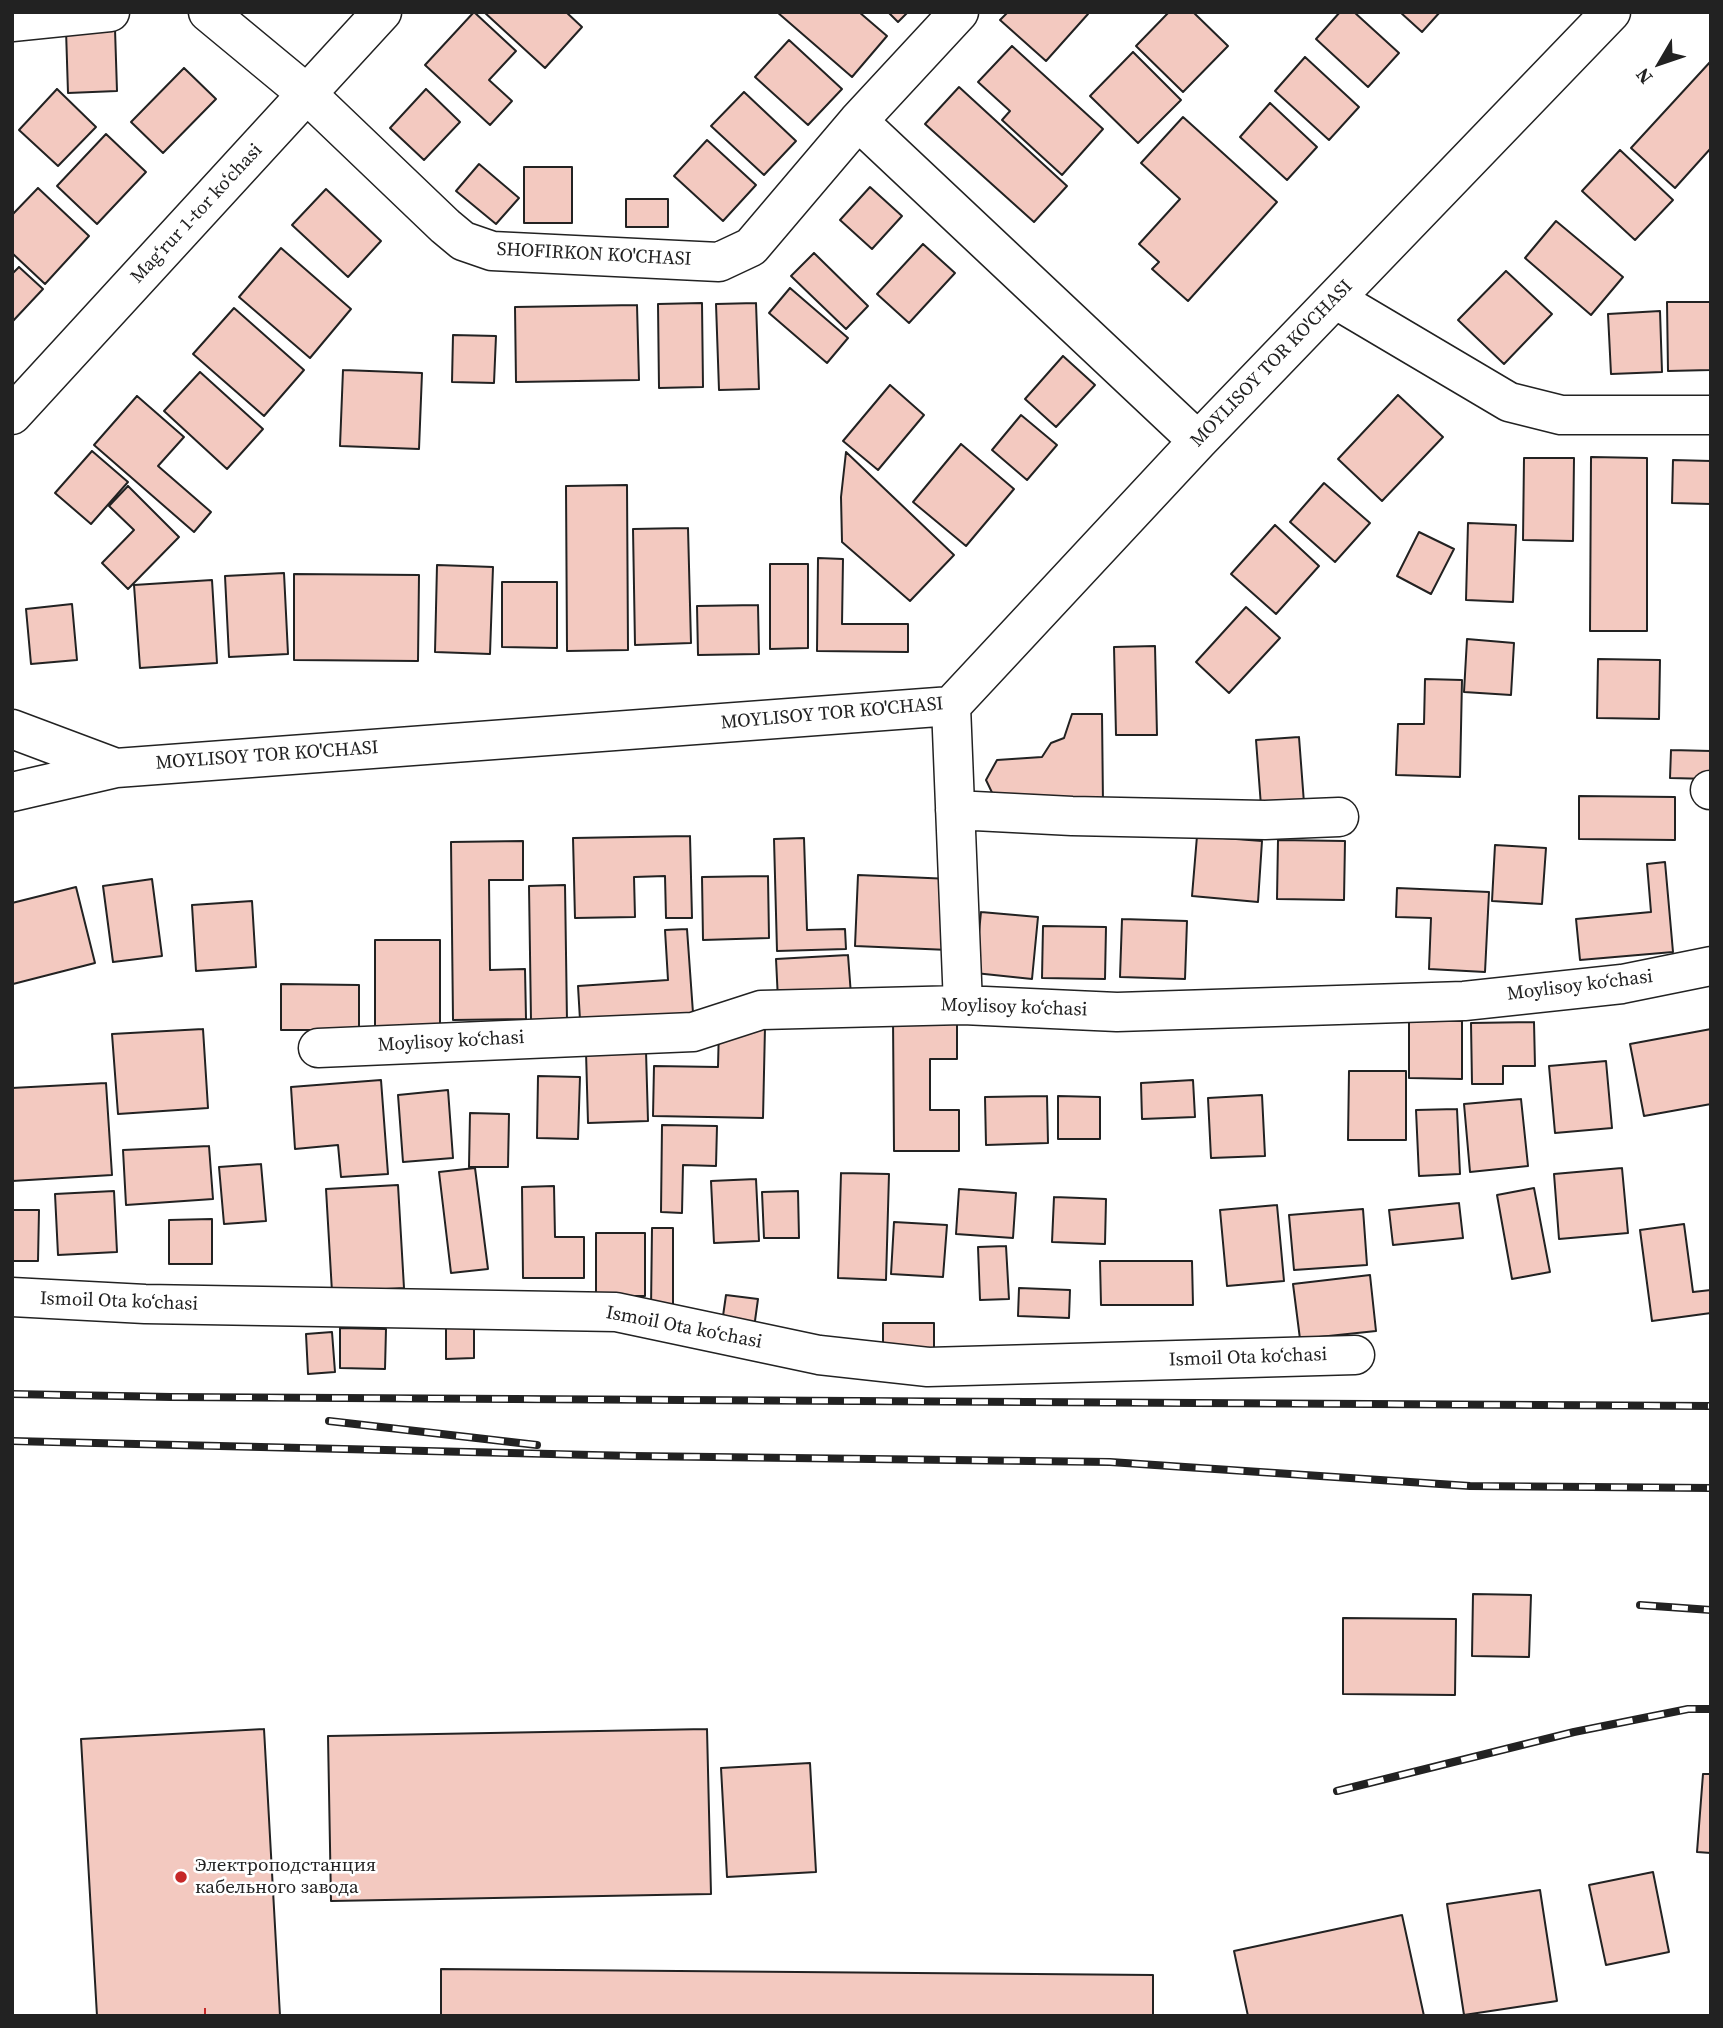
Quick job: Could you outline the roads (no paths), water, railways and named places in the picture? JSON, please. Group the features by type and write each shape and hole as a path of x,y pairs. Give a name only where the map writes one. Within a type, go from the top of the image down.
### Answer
{"street":[{"path":"12,22 110,12"},
{"name":"SHOFIRKON KO'CHASI","path":"208,12 307,94 463,241 492,251 719,262 751,247 858,121 959,12"},
{"name":"Magʻrur 1-tor koʻchasi","path":"12,415 382,12"},
{"name":"MOYLISOY TOR KO'CHASI","path":"12,792 116,768 951,706 1198,441 1611,12"},
{"path":"858,121 1198,441"},
{"path":"1335,299 1509,401 1561,415 1711,415"},
{"path":"951,706 963,1004"},
{"path":"12,729 116,768"},
{"path":"956,810 1072,816 1265,820 1339,817"},
{"name":"Moylisoy koʻchasi","path":"318,1048 693,1032 761,1010 963,1004 1117,1012 1464,1000 1622,984 1711,965"},
{"name":"Ismoil Ota koʻchasi","path":"12,1297 145,1304 616,1312 819,1355 928,1367 1355,1355"}],"railway":[{"path":"12,1394 1711,1406"},
{"path":"329,1421 537,1445"},
{"path":"12,1441 634,1456 1110,1462 1470,1486 1711,1488"},
{"path":"1640,1605 1711,1610"},
{"path":"1337,1791 1574,1732 1688,1709 1711,1709"}],"place":[{"name":"Электроподстанция кабельного завода","path":"181,1877"}]}
